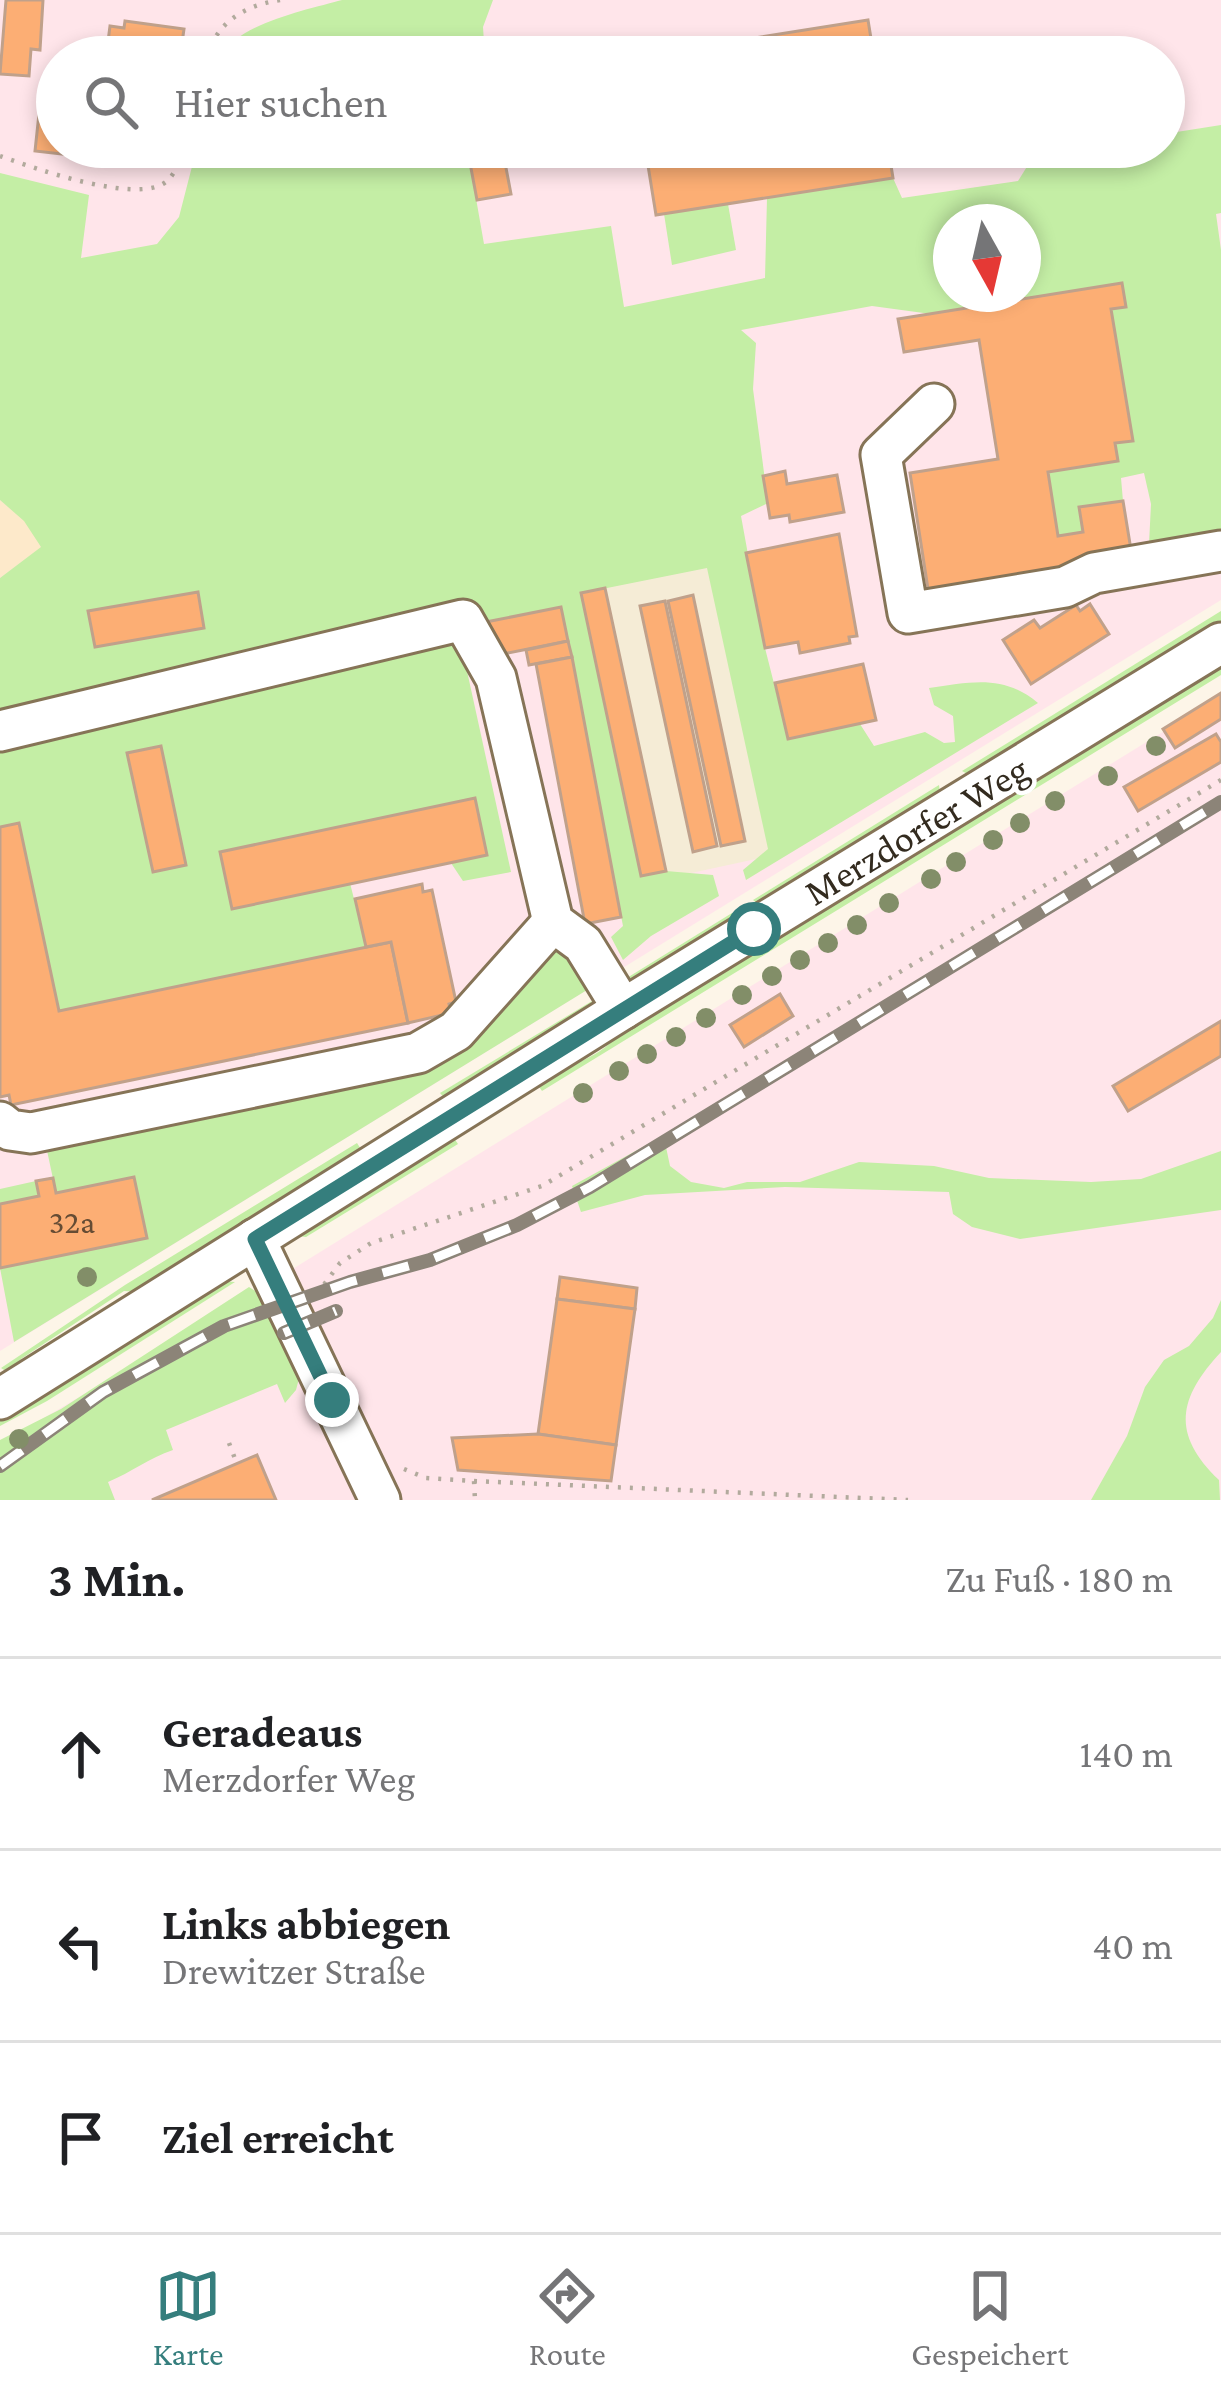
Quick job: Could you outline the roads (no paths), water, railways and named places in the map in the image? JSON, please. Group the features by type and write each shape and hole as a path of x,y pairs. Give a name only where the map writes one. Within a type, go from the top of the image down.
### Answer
{"street":[{"path":"934,404 880,455 908,613 1065,586 1094,573 1221,551"},
{"path":"0,731 463,620 496,678 553,922 583,944 622,1010"},
{"name":"Merzdorfer Weg","path":"2,1393 1221,643"},
{"path":"3,1130 31,1133 418,1053 456,1031 553,922"},
{"path":"255,1239 311,1306 380,1500"}],"railway":[{"path":"0,1466 103,1392 224,1326 430,1260 517,1225 590,1187 1221,802"},
{"path":"284,1333 336,1311"}]}
